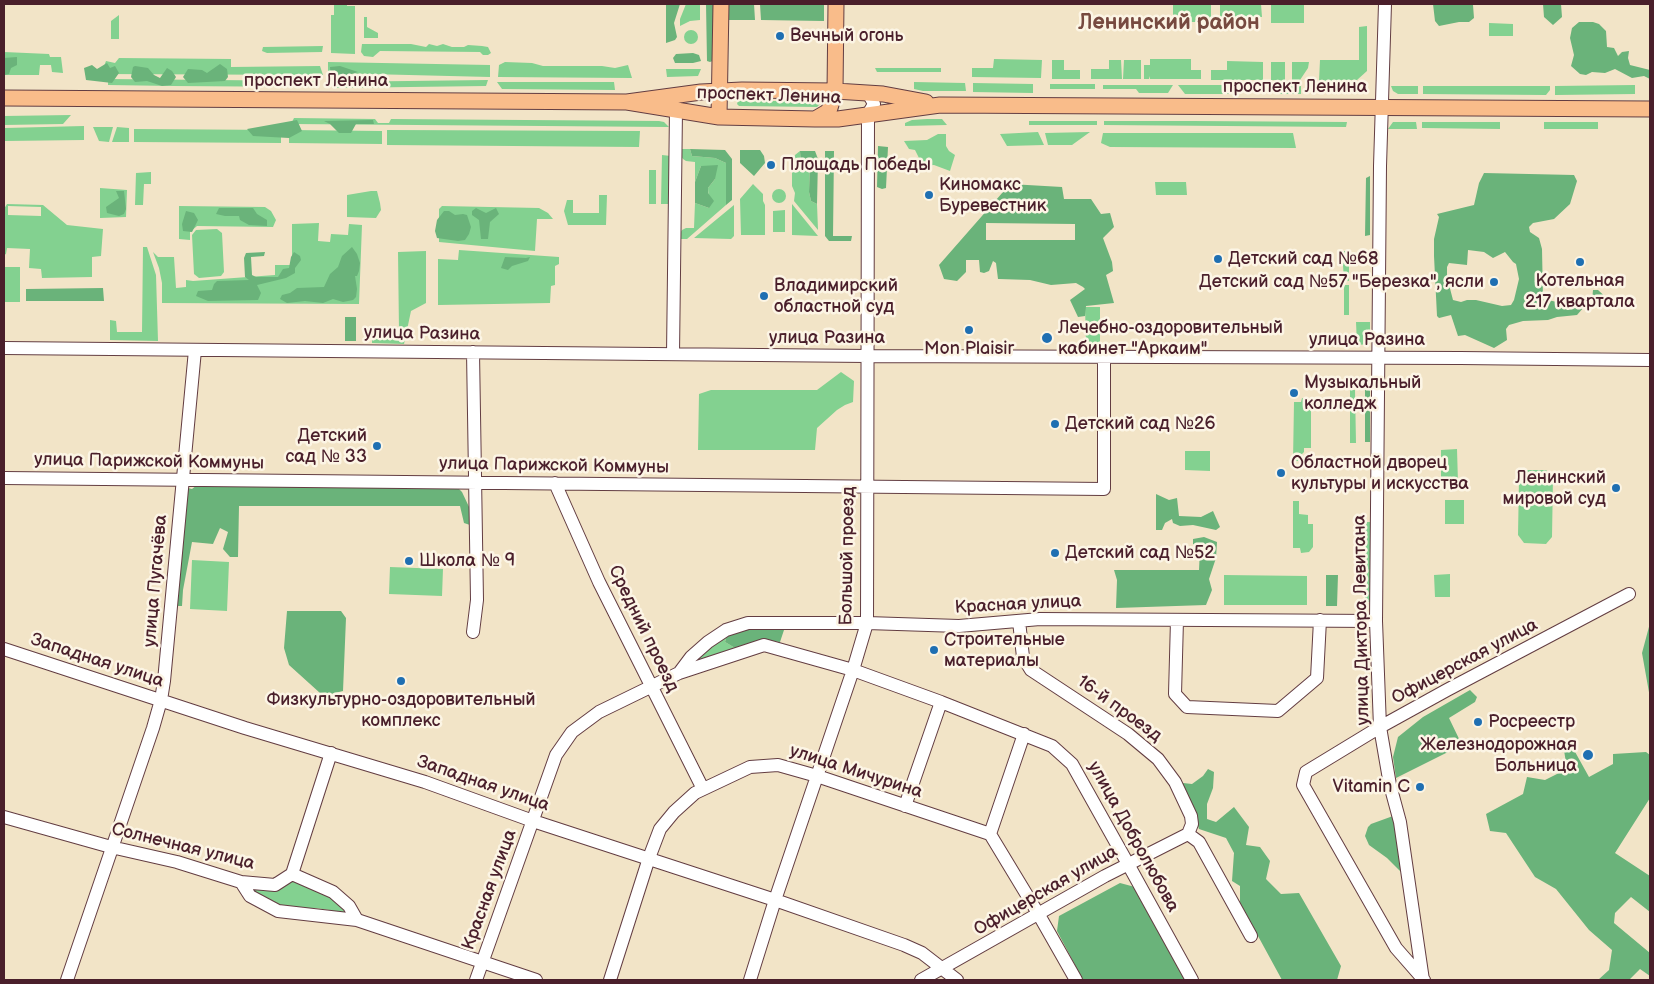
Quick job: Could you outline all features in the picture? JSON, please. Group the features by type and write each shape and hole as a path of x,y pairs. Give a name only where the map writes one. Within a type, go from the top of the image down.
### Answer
{"main road":[{"path":"719,117 721,4"},
{"path":"816,119 830,108 835,91 836,4"},
{"name":"проспект Ленина","path":"4,98 627,102 720,91 835,91 883,94 940,104"},
{"name":"проспект Ленина","path":"627,102 719,117 816,119 838,119 940,104 1650,109"}],"street":[{"name":"улица Диктора Левитана","path":"1384,4 1380,166 1380,357 1376,621 1380,727 1390,785 1400,822 1424,980"},
{"name":"Большой проезд","path":"750,980 867,623 868,114 874,104 868,93"},
{"path":"673,354 676,110"},
{"name":"улица Разина","path":"4,348 868,356 1380,357 1650,360"},
{"name":"улица Пугачёва","path":"67,980 161,700 195,350"},
{"path":"473,352 477,600 473,632"},
{"name":"улица Парижской Коммуны","path":"4,478 1104,489 1104,356"},
{"name":"Средний проезд","path":"555,483 599,582 703,789"},
{"name":"Офицерская улица","path":"1424,980 1396,948 1302,785 1306,772 1380,727 1629,594"},
{"name":"Красная улица","path":"679,673 691,657 708,642 726,630 748,623 867,623 959,626 1040,619 1376,621"},
{"path":"1177,620 1176,694 1187,708 1278,711 1318,678 1320,620"},
{"name":"16-й проезд","path":"1019,621 1023,657 1032,670 1128,734 1158,759 1174,782 1191,816 1192,824 1188,834"},
{"name":"Красная улица","path":"476,980 556,755 572,732 599,712 679,673 764,645 853,670"},
{"name":"Западная улица","path":"4,649 245,728 425,782 533,821 775,900 904,945 922,953 944,968 957,980"},
{"name":"улица Добролюбова","path":"853,670 941,702 1052,746 1072,764 1192,980"},
{"path":"905,806 941,702"},
{"path":"1024,734 990,834 1076,980"},
{"path":"331,753 292,874 333,892 349,906 357,920"},
{"name":"улица Мичурина","path":"610,980 660,829 674,812 695,793 750,767 778,765 817,776 990,834"},
{"name":"Солнечная улица","path":"4,817 111,847 177,862 241,882 275,886 292,874"},
{"path":"1188,834 1199,842 1251,936"},
{"name":"Офицерская улица","path":"922,980 1128,864 1188,834"},
{"path":"241,882 250,896 278,911 357,920 536,980"}],"green space":[{"path":"334,4 355,6 355,54 331,53 331,15 334,15"},
{"path":"666,4 680,4 674,23 677,37 675,40 666,43"},
{"path":"686,4 700,4 700,20 690,21 680,26 680,19"},
{"path":"706,4 716,4 715,60 710,62 707,61"},
{"path":"728,4 754,4 755,20 728,20"},
{"path":"760,4 824,4 824,21 761,20"},
{"path":"1173,4 1211,4 1211,22 1173,22"},
{"path":"1220,4 1261,4 1262,17 1220,17"},
{"path":"1271,4 1304,4 1304,23 1271,23"},
{"path":"1433,4 1473,5 1474,18 1469,22 1439,26 1435,21"},
{"path":"1543,4 1561,4 1562,17 1553,25 1544,17"},
{"path":"119,15 119,39 111,39 111,21"},
{"path":"364,17 367,17 367,27 378,33 378,38 364,38"},
{"path":"1579,22 1599,24 1606,31 1607,47 1614,48 1618,56 1622,52 1629,51 1630,65 1650,70 1650,79 1644,76 1632,78 1615,69 1605,73 1592,72 1586,75 1580,74 1571,66 1574,55 1570,38 1572,28"},
{"path":"1489,23 1513,24 1513,36 1489,36"},
{"path":"1367,26 1367,71 1357,80 1319,81 1320,60 1359,60 1359,27"},
{"path":"688,30 694,30 698,37 694,44 688,44 684,40 684,34"},
{"path":"362,44 411,44 426,47 429,44 437,46 443,44 452,47 468,45 488,47 491,53 483,55 480,52 380,51 373,57 364,56 361,52"},
{"path":"323,46 322,52 267,53 262,51 263,47"},
{"path":"4,52 49,54 50,57 61,57 63,73 52,72 51,65 40,65 39,75 4,75"},
{"path":"693,53 699,55 701,61 675,63 673,58 676,54"},
{"path":"17,57 17,65 11,68 9,74 4,75 4,58"},
{"path":"119,58 231,59 231,67 320,66 323,75 101,74 106,61 115,63"},
{"path":"994,59 1042,60 1041,78 972,77 972,68 993,68"},
{"path":"1150,59 1191,59 1191,70 1201,70 1201,79 1150,79 1150,76 1149,79 1144,79 1144,65 1150,65"},
{"path":"1052,60 1064,60 1064,70 1080,70 1080,79 1052,79"},
{"path":"1109,60 1121,60 1122,79 1091,79 1091,69 1109,69"},
{"path":"1124,60 1141,60 1141,79 1123,79"},
{"path":"1227,61 1263,62 1263,80 1211,80 1211,70 1227,70"},
{"path":"328,62 490,65 490,77 328,73"},
{"path":"505,62 532,63 543,66 602,66 615,68 628,65 632,78 498,77 499,65"},
{"path":"1271,62 1285,62 1285,81 1271,80"},
{"path":"1292,62 1309,62 1308,68 1300,80 1292,81"},
{"path":"107,63 110,68 115,66 119,73 112,83 86,80 84,68 92,65 97,69"},
{"path":"220,64 227,69 228,77 225,81 188,83 183,77 188,69 202,70 207,73"},
{"path":"340,66 358,72 331,80 330,67"},
{"path":"133,67 148,68 154,75 160,78 167,68 176,77 171,85 162,86 147,81 135,82 131,77"},
{"path":"875,68 941,68 941,72 877,72"},
{"path":"666,69 701,69 698,76 667,77"},
{"path":"108,79 320,81 319,87 173,86 108,85"},
{"path":"488,80 486,86 334,88 328,82"},
{"path":"497,82 614,82 615,90 502,89"},
{"path":"914,82 965,83 966,91 923,91 914,89"},
{"path":"973,83 1033,84 1033,93 973,92"},
{"path":"1050,84 1095,84 1095,89 1050,89"},
{"path":"1103,85 1173,85 1168,93 1139,93 1136,89 1103,89"},
{"path":"1178,85 1239,85 1239,94 1185,94"},
{"path":"1275,85 1301,86 1301,94 1275,94"},
{"path":"1635,85 1635,94 1555,95 1555,86"},
{"path":"1391,86 1418,86 1418,94 1398,94 1393,91"},
{"path":"1423,86 1550,86 1550,90 1546,95 1423,94"},
{"path":"738,101 818,101 820,104 817,107 739,106 737,104"},
{"path":"71,115 63,124 4,125 4,116"},
{"path":"294,118 375,119 378,123 389,123 391,119 659,121 664,122 669,127 291,124"},
{"path":"942,119 947,125 905,126 905,123 912,120"},
{"path":"297,120 302,131 289,138 253,136 247,129"},
{"path":"373,120 374,124 356,124 351,133 339,133 324,121"},
{"path":"1029,121 1097,121 1097,125 1029,125"},
{"path":"1104,121 1347,122 1346,127 1104,125"},
{"path":"1393,122 1416,122 1417,129 1388,129"},
{"path":"1422,122 1500,122 1500,129 1422,128"},
{"path":"1544,122 1598,122 1598,129 1544,129"},
{"path":"84,126 84,140 5,141 5,128"},
{"path":"93,127 113,127 109,142 99,141"},
{"path":"117,127 129,128 129,142 112,142"},
{"path":"134,129 281,130 281,143 134,142"},
{"path":"289,130 382,131 382,144 289,143"},
{"path":"387,130 640,131 639,147 387,145"},
{"path":"1038,132 1044,145 1007,146 1000,134"},
{"path":"1090,132 1072,145 1048,145 1045,133"},
{"path":"1103,133 1293,133 1296,148 1110,147 1101,143"},
{"path":"938,134 946,134 946,146 955,155 950,171 934,165 923,166 915,150 909,149 904,141 927,140"},
{"path":"878,146 888,147 886,188 882,189 877,187"},
{"path":"680,149 690,149 692,156 715,158 726,163 726,205 687,239 679,239 679,235 686,228 694,228 695,203 709,208 708,188 715,179 701,166 695,182 695,162 683,159 680,155"},
{"path":"690,149 725,150 732,159 732,200 726,205 726,163 715,158 692,156"},
{"path":"740,150 760,150 764,156 765,163 754,176 740,163"},
{"path":"800,151 801,164 810,163 809,192 811,201 817,204 818,230 794,201 792,164 795,155"},
{"path":"800,151 815,151 818,159 817,204 811,201 809,192 810,163 801,164"},
{"path":"825,151 834,151 833,236 852,236 851,241 829,241 825,236"},
{"path":"662,155 671,156 671,204 661,204"},
{"path":"718,165 715,179 708,188 708,193 714,201 709,208 695,203 695,182 701,166"},
{"path":"649,170 656,170 656,204 649,204"},
{"path":"151,172 151,184 144,184 143,205 135,205 136,173"},
{"path":"1484,173 1574,175 1577,181 1570,204 1554,219 1533,223 1529,227 1530,232 1539,238 1542,249 1543,299 1557,302 1592,301 1593,290 1598,290 1610,301 1609,304 1584,307 1577,315 1548,320 1523,321 1509,325 1506,329 1507,340 1494,348 1465,335 1458,336 1451,315 1439,318 1437,316 1434,239 1439,217 1437,214 1474,205 1479,183","holes":["1468,250 1484,252 1493,258 1505,252 1516,264 1519,279 1511,305 1502,306 1476,300 1461,302 1453,300 1447,277 1449,263 1467,265"]},
{"path":"1370,176 1370,235 1365,236 1366,178"},
{"path":"1155,182 1186,182 1187,195 1156,195"},
{"path":"753,184 763,194 765,235 741,235 740,199"},
{"path":"1010,184 1062,187 1064,199 1091,199 1101,214 1110,213 1114,227 1103,238 1112,262 1113,271 1106,275 1114,303 1086,306 1085,316 1078,317 1070,300 1085,289 1076,283 1051,285 1030,280 998,279 996,263 993,261 989,271 984,273 980,272 979,260 966,260 966,272 957,281 944,279 939,265","holes":["986,223 1075,224 1075,240 986,240"]},
{"path":"100,188 127,190 126,217 100,218"},
{"path":"776,189 782,189 786,196 782,203 776,203 772,199 772,193"},
{"path":"116,191 124,191 126,209 124,214 119,216 107,213 106,207 119,198"},
{"path":"377,191 380,203 381,210 376,218 347,217 347,195"},
{"path":"599,195 607,195 606,225 568,225 564,211 567,200 573,200 573,213 599,213"},
{"path":"7,204 43,205 67,225 103,229 101,256 92,257 92,277 42,278 41,269 29,268 30,249 7,248 4,255 4,209","holes":["8,206 41,207 41,216 8,215"]},
{"path":"792,204 818,236 792,235"},
{"path":"734,205 734,236 731,239 694,238"},
{"path":"179,206 265,207 271,211 276,220 273,227 197,226 190,232 190,240 179,239"},
{"path":"442,206 539,208 548,213 553,219 537,219 535,251 439,242 439,209"},
{"path":"219,208 253,208 257,214 267,220 267,226 249,225 240,220 239,216 216,214"},
{"path":"476,208 486,213 496,208 499,214 490,222 488,239 481,239 479,220 472,215 472,211"},
{"path":"785,210 785,232 773,232 773,211"},
{"path":"186,211 194,213 198,220 192,232 183,231 182,224"},
{"path":"444,211 449,211 455,215 467,215 471,227 465,240 437,238 435,231 437,220"},
{"path":"319,223 318,241 330,242 331,234 348,235 349,224 362,225 359,304 162,303 162,283 153,252 158,257 174,257 176,288 186,287 186,280 275,275 275,265 292,265 292,224"},
{"path":"217,229 222,233 224,272 221,276 199,278 194,274 192,235 196,230"},
{"path":"143,247 147,247 156,275 158,341 110,340 110,320 116,321 117,332 142,332"},
{"path":"352,247 360,263 359,271 357,276 355,276 357,289 356,297 353,300 343,302 333,299 323,303 305,301 287,303 280,299 282,295 290,293 297,288 324,287 330,274 338,267 342,256"},
{"path":"459,250 559,257 559,264 555,266 555,285 551,286 550,303 438,305 438,259 458,260"},
{"path":"426,251 426,303 411,311 404,344 372,343 372,331 399,331 398,252"},
{"path":"1342,251 1349,251 1349,281 1344,280"},
{"path":"265,252 264,256 251,257 252,275 256,277 278,277 283,269 289,268 294,252 300,256 301,260 295,268 295,273 286,278 257,285 261,293 258,300 208,301 196,296 198,291 212,290 217,281 249,280 245,277 244,258 246,253"},
{"path":"505,257 530,257 528,261 512,266 508,270 501,268"},
{"path":"4,267 20,267 20,302 4,302"},
{"path":"1344,285 1349,285 1349,315 1344,315"},
{"path":"103,288 104,301 26,301 26,289"},
{"path":"1085,307 1100,307 1100,344 1086,344"},
{"path":"345,317 356,317 356,341 345,341"},
{"path":"1356,322 1370,322 1370,344 1357,345"},
{"path":"841,372 854,381 853,402 837,410 817,428 815,450 698,450 699,394 711,390 817,390"},
{"path":"1350,390 1355,390 1356,443 1350,443"},
{"path":"1365,390 1370,390 1370,442 1365,442"},
{"path":"1302,398 1311,401 1311,448 1304,448 1300,461 1293,461 1294,402 1301,402"},
{"path":"1457,449 1458,483 1441,484 1441,450"},
{"path":"1185,451 1210,451 1210,471 1185,470"},
{"path":"1526,470 1546,470 1553,477 1552,537 1546,544 1524,543 1518,535 1519,479"},
{"path":"197,485 458,488 470,509 470,525 464,523 460,506 239,506 238,557 230,557 223,549 228,532 220,528 213,544 192,542 182,606 178,606 175,600 188,488 192,489"},
{"path":"1156,494 1169,500 1177,498 1179,516 1201,517 1213,511 1220,527 1216,530 1193,525 1180,526 1173,523 1172,519 1165,523 1162,530 1156,530"},
{"path":"1445,500 1464,500 1464,524 1445,524"},
{"path":"1293,501 1299,501 1299,514 1308,515 1308,524 1313,524 1313,547 1309,552 1301,553 1300,548 1293,548"},
{"path":"1365,522 1370,522 1370,602 1365,602"},
{"path":"1204,537 1217,542 1216,558 1209,579 1212,590 1206,605 1116,608 1117,580 1114,570 1199,570 1200,549 1193,544 1193,539"},
{"path":"192,560 229,562 227,611 190,609"},
{"path":"390,567 443,569 442,596 389,594"},
{"path":"1450,574 1450,597 1435,597 1434,575"},
{"path":"1224,575 1307,576 1307,605 1224,605"},
{"path":"1326,575 1338,575 1337,606 1326,606"},
{"path":"287,611 341,611 346,618 343,691 327,695 320,693 289,665 284,648"},
{"path":"1650,623 1650,698 1642,653"},
{"path":"736,630 784,630 780,642 760,640 735,648 725,642 727,635"},
{"path":"727,635 725,642 735,648 702,661 699,659 698,655"},
{"path":"1470,690 1477,697 1475,702 1449,718 1462,745 1396,778 1393,757 1398,737 1423,717"},
{"path":"1569,741 1589,777 1613,764 1613,754 1646,752 1650,755 1650,798 1615,853 1650,876 1650,912 1631,897 1615,913 1614,923 1650,953 1650,976 1640,969 1629,980 1598,980 1609,970 1612,950 1589,930 1556,889 1535,877 1506,833 1490,831 1486,814 1523,794 1527,777 1545,780 1567,769 1563,744"},
{"path":"1208,769 1214,772 1213,788 1207,804 1207,819 1216,822 1234,807 1249,827 1246,845 1260,847 1270,861 1266,879 1281,894 1299,893 1341,966 1337,980 1282,980 1240,903 1240,886 1232,881 1234,853 1226,838 1199,829 1191,804 1181,788 1183,783 1192,784 1203,776"},
{"path":"1393,816 1405,876 1387,858 1369,845 1365,836 1371,824"},
{"path":"292,878 330,895 349,912 332,914 330,910 315,908 312,911 280,908 252,894 251,888"},
{"path":"1120,883 1135,887 1185,980 1083,980 1057,931 1059,916"}],"place":[{"name":"Вечный огонь","path":"780,36"},
{"name":"Площадь Победы","path":"771,165"},
{"name":"Киномакс Буревестник","path":"929,195"},
{"name":"Детский сад №68","path":"1218,259"},
{"name":"Котельная 217 квартала","path":"1580,262"},
{"name":"Детский сад №57 \"Березка\", ясли","path":"1494,282"},
{"name":"Владимирский областной суд","path":"764,296"},
{"name":"Mon Plaisir","path":"969,330"},
{"name":"Лечебно-оздоровительный кабинет \"Аркаим\"","path":"1047,338"},
{"name":"Музыкальный колледж","path":"1294,393"},
{"name":"Детский сад №26","path":"1055,424"},
{"name":"Детский сад № 33","path":"377,446"},
{"name":"Областной дворец культуры и искусства","path":"1281,473"},
{"name":"Ленинский мировой суд","path":"1616,488"},
{"name":"Детский сад №52","path":"1055,553"},
{"name":"Школа № 9","path":"409,561"},
{"name":"Строительные материалы","path":"934,650"},
{"name":"Физкультурно-оздоровительный комплекс","path":"401,681"},
{"name":"Росреестр","path":"1478,722"},
{"name":"Железнодорожная Больница","path":"1588,755"},
{"name":"Vitamin C","path":"1420,787"}],"district":[{"name":"Ленинский район","path":"1169,23"}]}
